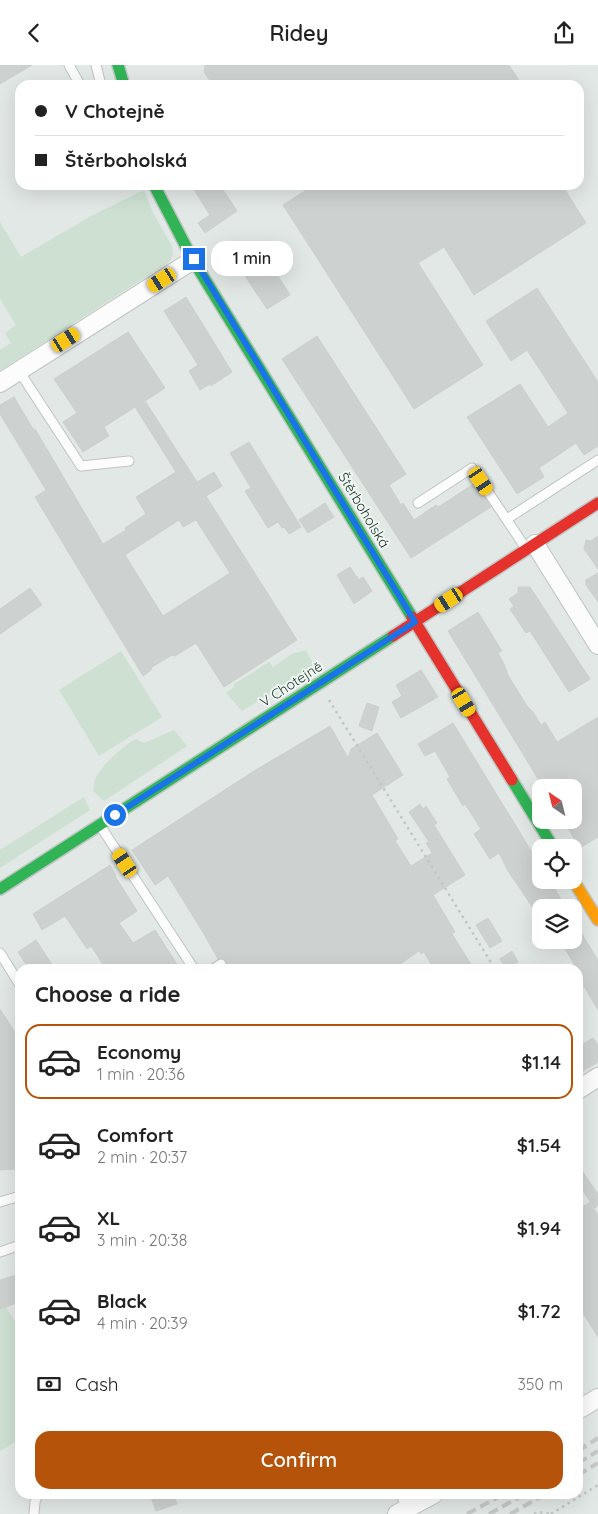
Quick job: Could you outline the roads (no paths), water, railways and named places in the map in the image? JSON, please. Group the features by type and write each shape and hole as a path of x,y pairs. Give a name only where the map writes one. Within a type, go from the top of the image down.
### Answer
{"street":[{"path":"118,65 122,80"},
{"name":"Štěrboholská","path":"157,190 194,259 548,839"},
{"path":"0,383 194,259"},
{"name":"V Chotejně","path":"0,889 598,503"},
{"path":"531,547 598,645"},
{"path":"579,889 598,920"},
{"path":"583,1087 598,1077"},
{"path":"583,1407 598,1398"},
{"path":"402,1505 419,1499"}],"lane":[{"path":"69,65 77,80"},
{"path":"96,65 99,80"},
{"path":"19,371 81,466 129,461"},
{"path":"507,519 598,460"},
{"path":"418,503 472,468 507,519 531,547"},
{"path":"100,825 191,964"},
{"path":"0,953 15,977"},
{"path":"0,1202 15,1198"},
{"path":"0,1252 15,1247"},
{"path":"34,1514 36,1499"}],"railway":[{"path":"583,1448 598,1438"},
{"path":"583,1460 598,1451"},
{"path":"583,1472 598,1463"},
{"path":"467,1514 495,1499"},
{"path":"489,1514 516,1499"},
{"path":"510,1514 537,1499"}]}
